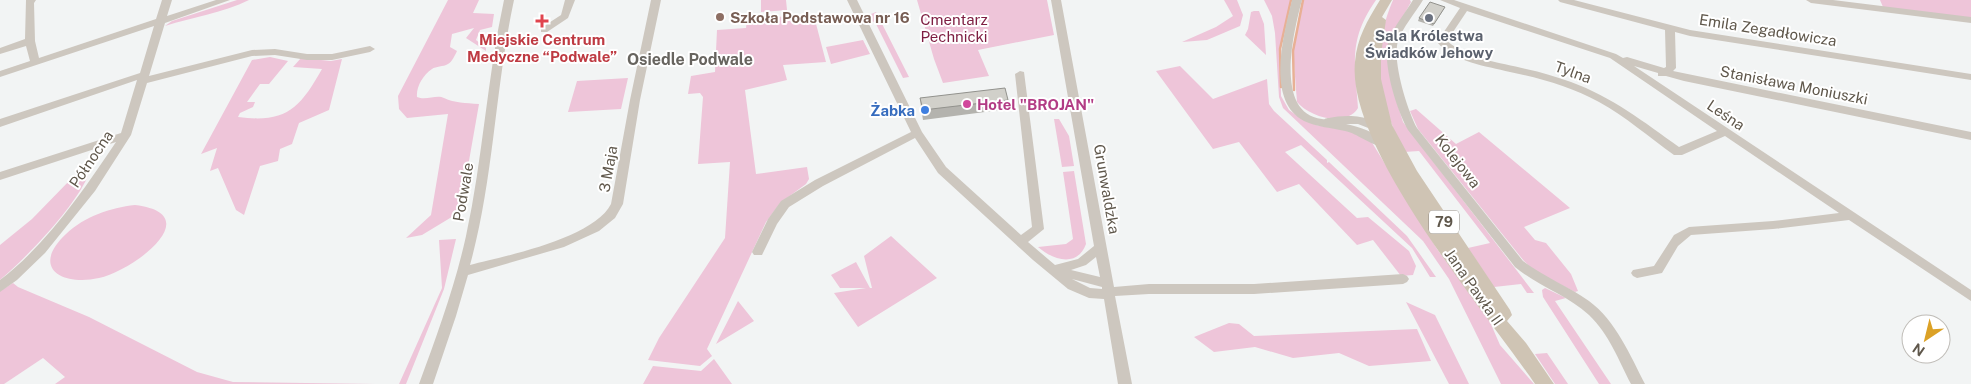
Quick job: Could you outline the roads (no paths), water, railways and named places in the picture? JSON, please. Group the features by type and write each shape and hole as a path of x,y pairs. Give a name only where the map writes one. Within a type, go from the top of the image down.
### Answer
{"main road":[{"name":"Jana Pawła II","path":"1384,3 1370,24 1362,52 1362,80 1366,104 1377,119 1412,197 1494,317 1520,348 1545,384"},
{"name":"Jana Pawła II","path":"1377,119 1374,71 1375,44 1384,3"}],"street":[{"path":"31,0 29,2 30,41 35,62"},
{"name":"Północna","path":"0,287 14,277 41,250 91,188 126,134 167,0"},
{"path":"0,74 225,0"},
{"name":"Podwale","path":"426,384 448,324 463,271 481,190 503,28 509,0"},
{"path":"544,30 565,16 570,0"},
{"name":"3 Maja","path":"463,271 512,259 579,235 601,224 611,215 617,204 635,100 656,0"},
{"path":"852,0 917,134 942,170 1020,242 1072,286 1089,293 1176,288 1254,289 1403,279"},
{"name":"Grunwaldzka","path":"1056,0 1125,384"},
{"path":"1297,0 1287,49 1288,96 1297,110 1318,122 1355,125 1384,138"},
{"name":"Kolejowa","path":"1418,0 1394,39 1392,48 1397,90 1409,123 1520,264 1542,281 1582,302 1604,323 1638,384"},
{"name":"Leśna","path":"1445,0 1613,56 1723,132 1971,296"},
{"name":"Emila Zegadłowicza","path":"1563,0 1670,28 1730,40 1878,61 1971,77"},
{"path":"1811,0 1971,20"},
{"name":"Tylna","path":"1465,6 1442,42 1446,47 1482,62 1534,74 1590,94 1608,104 1678,152 1723,132"},
{"path":"1650,81 1655,76 1671,68 1670,28"},
{"path":"0,51 30,41"},
{"path":"0,123 142,78 252,53 275,52 332,57 370,49"},
{"name":"Stanisława Moniuszki","path":"1613,56 1697,80 1971,136"},
{"path":"1020,74 1038,229 1020,242"},
{"path":"1355,125 1366,104"},
{"path":"1355,125 1377,119"},
{"path":"0,176 126,134"},
{"path":"758,252 772,222 785,204 819,183 917,134"},
{"path":"1637,274 1658,270 1674,241 1680,235 1689,231 1773,226 1849,216"},
{"path":"1053,270 1082,262 1100,248"}],"waterway":[{"path":"1281,87 1280,49 1291,0"},
{"path":"1294,90 1293,51 1303,0"}],"place":[{"name":"Szkoła Podstawowa nr 16","path":"720,17"},
{"name":"Sala Królestwa Świadków Jehowy","path":"1429,18"},
{"name":"Miejskie Centrum Medyczne “Podwale”","path":"542,21"},
{"name":"Hotel \"BROJAN\"","path":"967,104"},
{"name":"Żabka","path":"925,110"}],"district":[{"name":"Osiedle Podwale","path":"690,59"}],"park label":[{"name":"Cmentarz Pechnicki","path":"954,28"}]}
